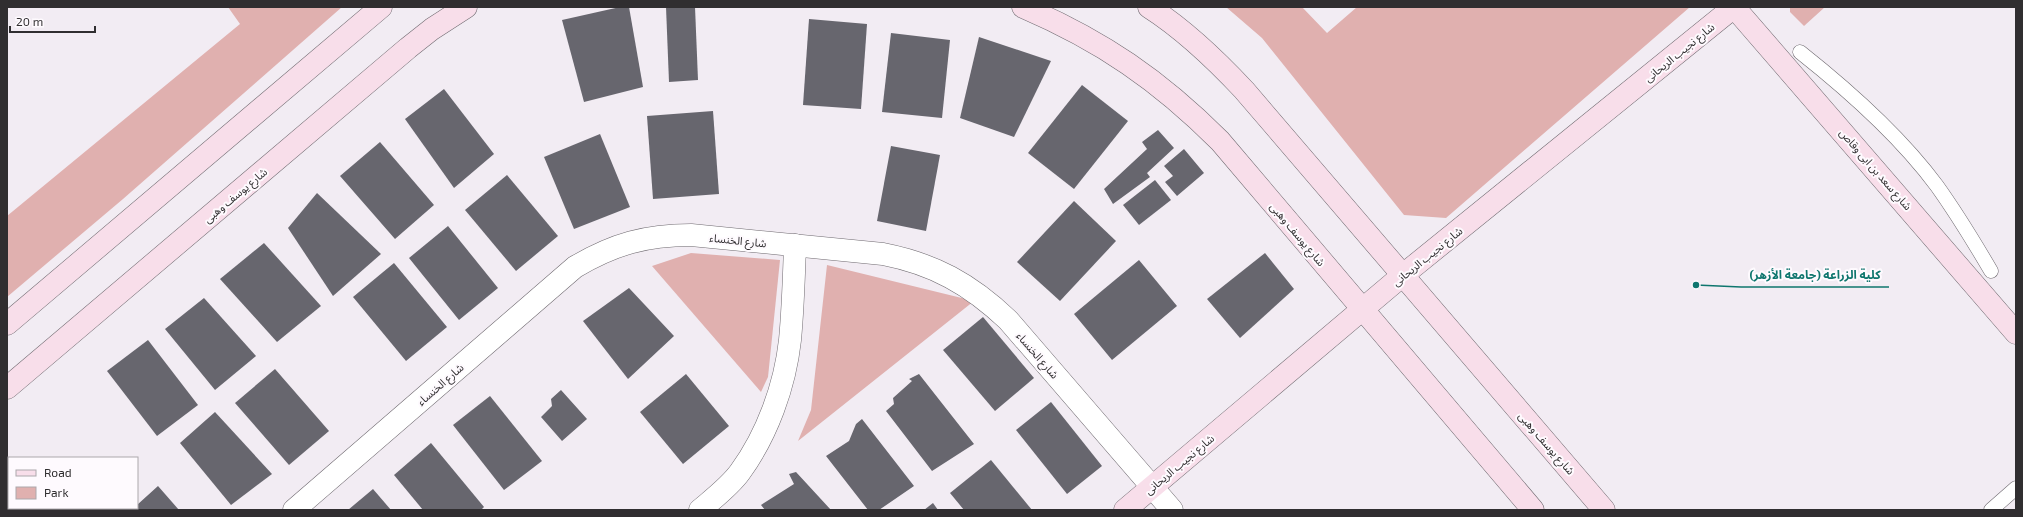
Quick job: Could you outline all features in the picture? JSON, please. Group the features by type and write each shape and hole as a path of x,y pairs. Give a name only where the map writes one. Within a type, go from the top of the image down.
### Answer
{"street":[{"path":"7,324 381,7"},
{"name":"شارع يوسف وهبى","path":"7,388 408,48 432,29 466,7"},
{"name":"شارع يوسف وهبى","path":"1023,7 1058,22 1098,43 1163,87 1192,113 1220,141 1533,510"},
{"name":"شارع يوسف وهبى","path":"1149,7 1189,37 1218,62 1604,510"},
{"name":"شارع نجيب الريحانى","path":"1125,510 1403,275 1734,7"},
{"name":"شارع سعد بن ابى وقاص","path":"1734,7 2016,333"},
{"name":"شارع الخنساء","path":"294,510 575,267 595,255 616,246 641,239 666,235 691,235 883,254 906,259 948,275 970,288 1008,320 1172,510"},
{"path":"700,510 739,474 756,448 769,420 780,390 790,340 795,245"}],"lane":[{"path":"1800,52 1861,103 1936,185 1966,229 1991,271"},
{"path":"1991,510 2016,488"}],"green space":[{"path":"228,7 342,7 123,199 7,297 7,216 240,24"},
{"path":"1226,7 1302,7 1327,33 1357,7 1690,7 1446,218 1404,215 1262,38"},
{"path":"1790,7 1825,7 1804,26 1790,12"},
{"path":"691,253 780,260 768,377 761,392 652,266"},
{"path":"827,265 974,301 798,441 811,410"}],"building":[{"path":"620,7 629,7 643,87 584,102 562,20"},
{"path":"666,7 695,7 698,80 669,82"},
{"path":"809,19 867,24 861,109 803,105"},
{"path":"891,33 950,40 942,118 882,112"},
{"path":"979,37 1051,61 1014,137 960,118"},
{"path":"1082,85 1128,121 1074,189 1028,153"},
{"path":"444,89 494,154 454,188 405,119"},
{"path":"713,111 719,194 653,199 647,116"},
{"path":"1158,130 1174,148 1147,173 1150,177 1113,204 1104,189 1147,149 1142,142"},
{"path":"600,134 630,207 574,229 544,157"},
{"path":"380,142 434,205 395,239 340,176"},
{"path":"891,146 940,155 926,231 877,221"},
{"path":"1184,149 1204,173 1177,196 1165,182 1173,176 1164,166"},
{"path":"507,175 558,236 516,271 465,210"},
{"path":"1155,180 1171,200 1139,225 1123,205"},
{"path":"317,193 381,254 333,296 288,228"},
{"path":"1074,201 1116,241 1060,301 1017,262"},
{"path":"448,226 498,288 459,320 409,258"},
{"path":"264,243 321,306 277,342 220,279"},
{"path":"1265,253 1294,289 1240,338 1207,299"},
{"path":"1139,260 1177,306 1112,360 1074,314"},
{"path":"394,263 447,327 406,361 353,297"},
{"path":"629,288 674,336 628,379 583,321"},
{"path":"204,298 256,356 215,390 165,329"},
{"path":"983,317 1034,378 995,411 943,350"},
{"path":"148,340 198,405 157,436 107,371"},
{"path":"275,369 329,431 289,465 235,403"},
{"path":"686,374 729,426 683,464 640,412"},
{"path":"919,374 974,444 932,471 886,411 894,404 893,398 912,381 909,379"},
{"path":"561,390 587,419 562,441 541,417 552,406 551,399"},
{"path":"490,396 542,461 504,490 453,425"},
{"path":"1051,402 1102,466 1067,494 1016,430"},
{"path":"215,412 272,474 231,505 180,443"},
{"path":"862,419 914,486 879,510 868,510 826,456 849,441 856,424"},
{"path":"431,443 484,507 481,510 423,510 394,475"},
{"path":"991,460 1032,510 964,510 950,493"},
{"path":"796,472 831,510 765,510 761,505 794,484 789,474"},
{"path":"158,486 179,510 131,510 138,509 138,504"},
{"path":"373,489 391,510 348,510"},
{"path":"933,503 938,510 924,510"},
{"path":"72,509 73,510 33,510"}],"place":[{"name":"كلية الزراعة (جامعة الأزهر)","path":"1696,285"}]}
